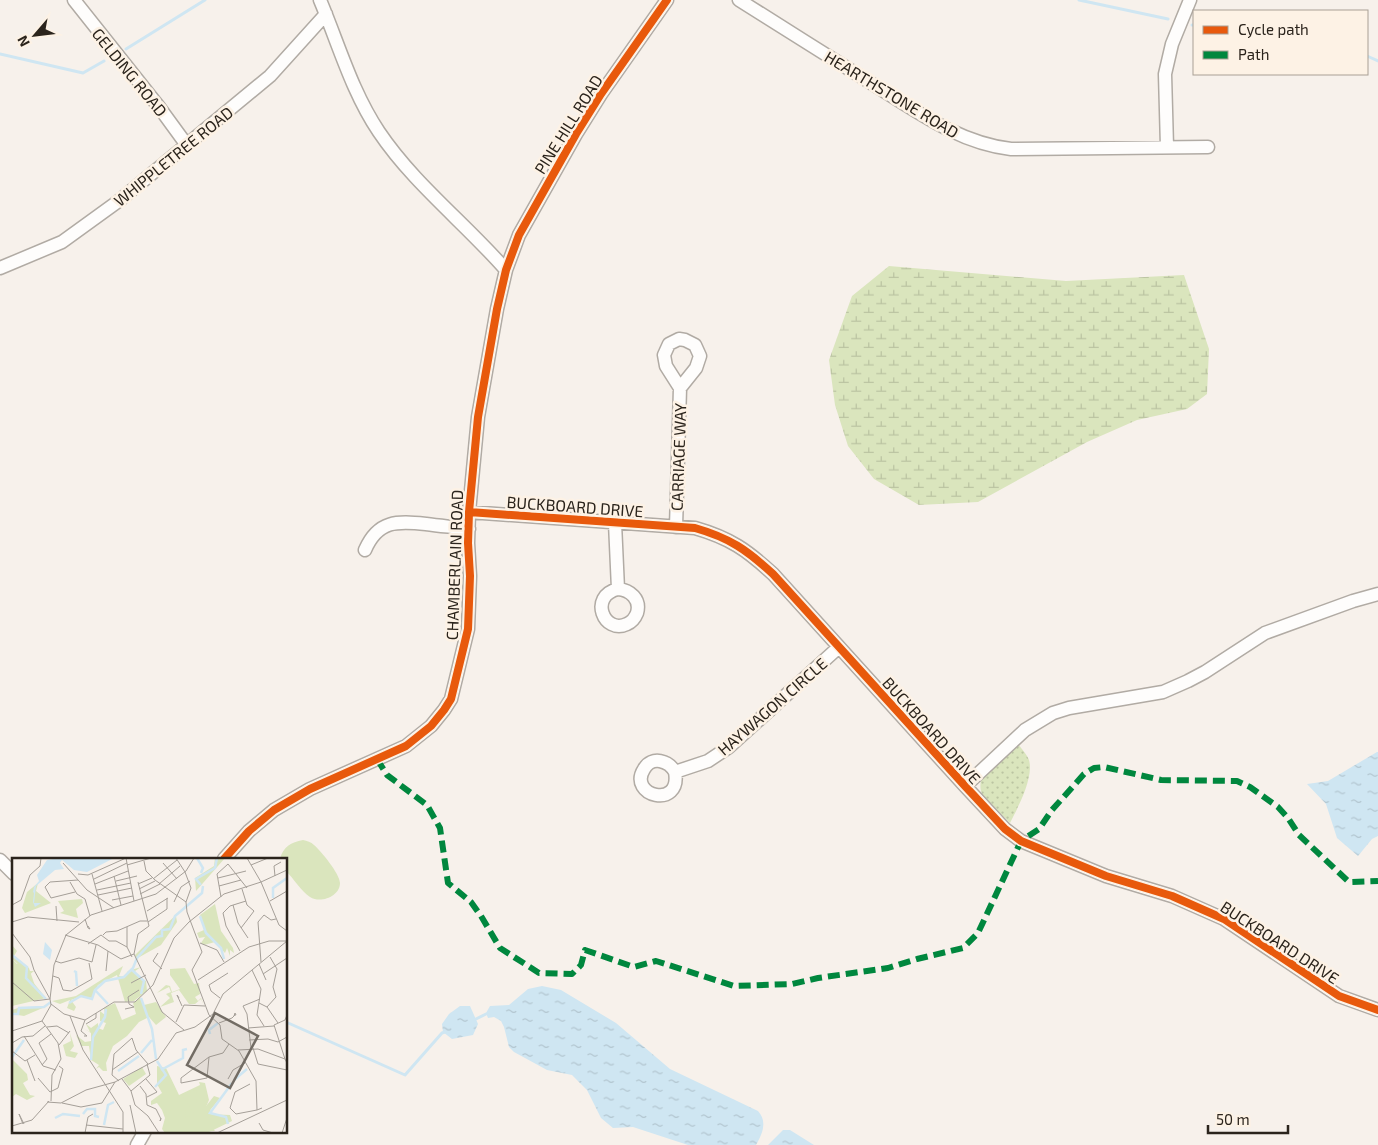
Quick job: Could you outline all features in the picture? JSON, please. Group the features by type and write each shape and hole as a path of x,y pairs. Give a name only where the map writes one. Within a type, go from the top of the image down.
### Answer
{"street":[{"name":"GELDING ROAD","path":"74,0 186,144"},
{"path":"320,0 362,105 379,132 404,166 489,250 506,270"},
{"name":"PINE HILL ROAD","path":"506,270 519,235 576,134 601,94 667,0"},
{"name":"HEARTHSTONE ROAD","path":"739,0 933,121 972,140 995,147 1010,149 1208,146"},
{"path":"1167,147 1165,74 1172,44 1190,0"},
{"name":"WHIPPLETREE ROAD","path":"0,268 62,242 120,200 270,76 326,14"},
{"name":"CHAMBERLAIN ROAD","path":"225,858 249,832 274,810 308,790 406,746 431,726 451,699 468,629 470,576 469,512 478,417 497,309 506,270"},
{"name":"CARRIAGE WAY","path":"676,527 680,388"},
{"name":"BUCKBOARD DRIVE","path":"469,512 695,528 734,542 750,553 773,574 965,786 1005,829 1021,841 1106,876 1172,896 1224,919 1339,996 1378,1010"},
{"path":"365,550 374,534 394,523 407,522 469,529"},
{"path":"615,523 618,589"},
{"name":"BUCKBOARD DRIVE","path":"965,786 1025,730 1053,713 1070,708 1163,692 1205,672 1265,633 1353,601 1378,594"},
{"name":"HAYWAGON CIRCLE","path":"675,772 708,761 729,747 839,646"},
{"path":"0,860 12,872"},
{"path":"137,1145 144,1132"}],"green space":[{"path":"889,266 1066,281 1184,275 1209,349 1207,394 1187,409 1137,420 1087,442 978,502 919,505 874,479 848,446 835,405 829,360 852,296"},
{"path":"1018,744 1026,754 1030,767 1027,784 1010,823 983,796 981,780"},
{"path":"303,840 312,843 337,874 340,883 339,888 329,898 319,900 310,897 288,873 288,858 280,858 283,851 295,842"}],"water":[{"path":"1377,752 1378,836 1372,839 1358,856 1337,838 1326,804 1307,784 1328,781"},
{"path":"542,986 561,990 616,1023 670,1069 758,1111 763,1119 763,1124 762,1132 756,1145 688,1145 633,1127 613,1128 601,1118 587,1090 572,1075 547,1070 514,1052 509,1047 501,1021 494,1017 488,1018 486,1013 490,1006 509,1005 528,989"},
{"path":"460,1006 470,1006 478,1024 473,1035 452,1039 443,1032 442,1024 449,1014"},
{"path":"783,1130 790,1130 814,1145 768,1145"}],"waterway":[{"path":"126,49 205,0"},
{"path":"1079,0 1168,19"},
{"path":"0,54 83,73 104,61"},
{"path":"1368,56 1378,61"},
{"path":"474,1020 486,1014"},
{"path":"288,1023 405,1075 442,1033 445,1032"}],"marked path":[{"path":"377,759 387,775 427,805 440,828 448,883 471,902 500,948 539,973 572,974 581,965 585,950 634,967 656,961 734,986 792,984 818,978 888,968 963,948 978,933 1021,841 1039,829 1052,810 1084,774 1094,768 1104,767 1161,780 1237,781 1250,787 1278,807 1299,835 1349,882 1378,881"}],"cycle path":[{"path":"225,858 249,831 274,810 310,789 406,746 431,726 451,699 468,629 470,576 469,512 478,417 497,309 506,270 519,235 576,134 601,94 667,0"},
{"path":"469,512 695,528 728,541 755,558 773,574 965,786 1005,829 1021,841 1106,876 1172,896 1224,919 1339,996 1378,1010"}]}
